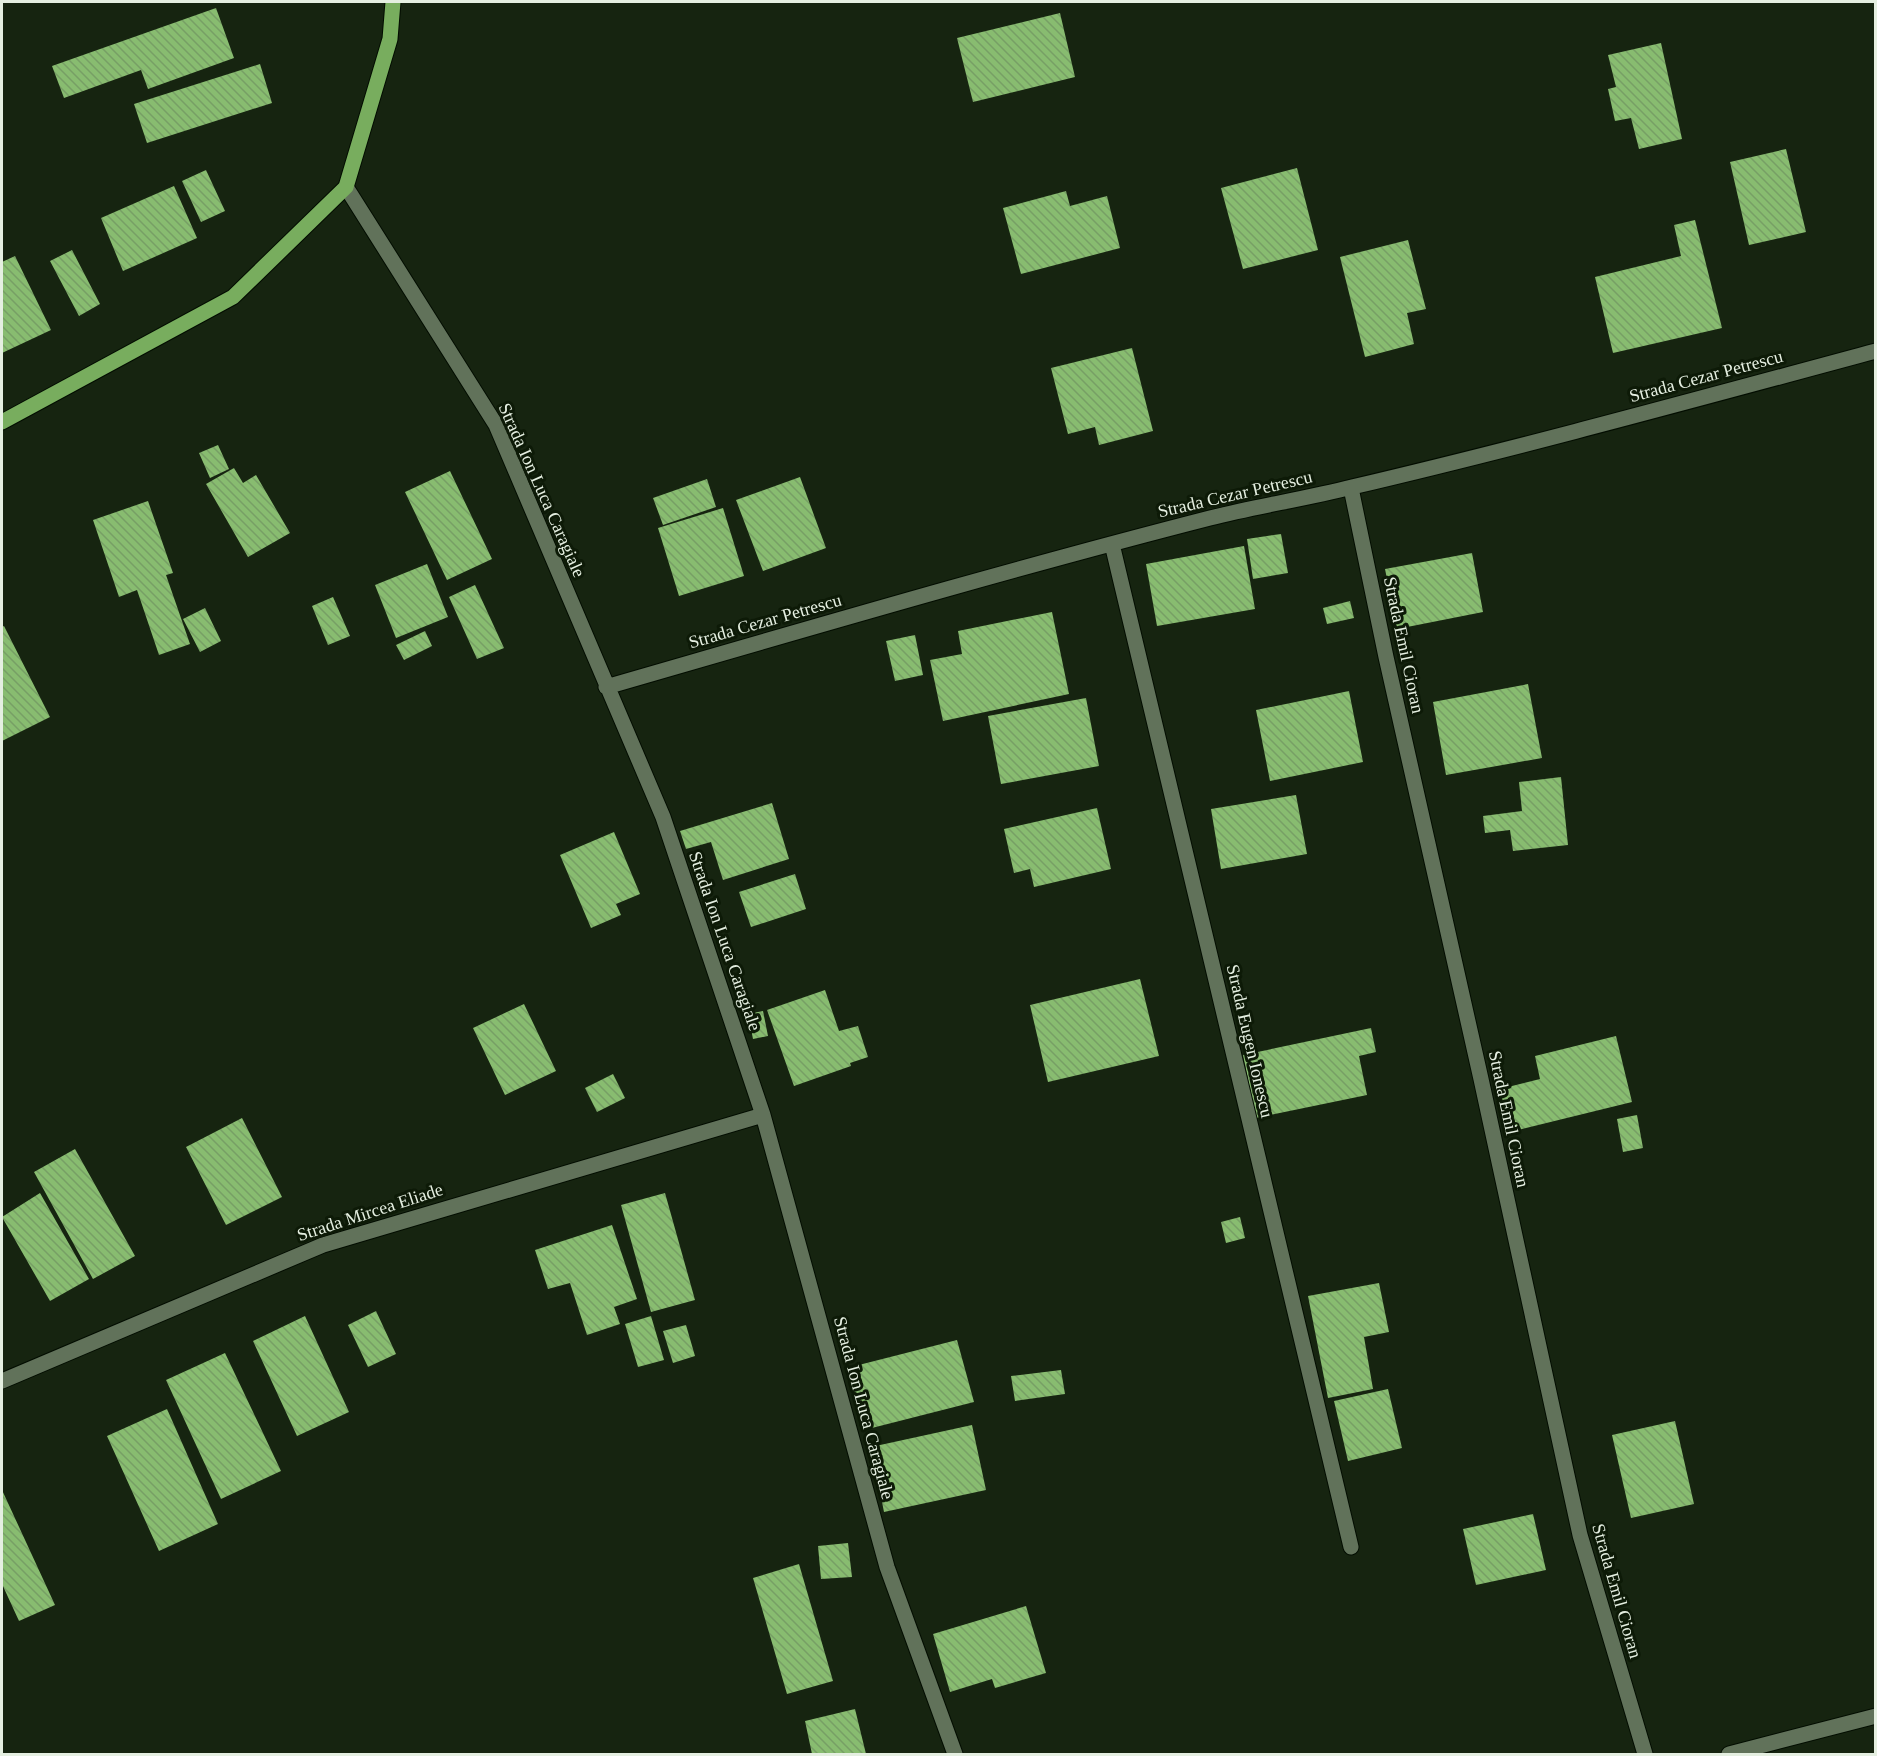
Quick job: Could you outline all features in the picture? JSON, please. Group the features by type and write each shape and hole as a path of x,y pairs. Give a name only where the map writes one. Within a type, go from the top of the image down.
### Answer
{"main road":[{"path":"2,422 233,297 346,187 390,39 393,2"}],"street":[{"name":"Strada Ion Luca Caragiale","path":"346,187 496,425 663,818 763,1115 887,1568 955,1755"},
{"name":"Strada Cezar Petrescu","path":"606,687 1112,544 1216,517 1351,488 1875,351"},
{"name":"Strada Emil Cioran","path":"1351,488 1386,657 1580,1535 1645,1755"},
{"name":"Strada Eugen Ionescu","path":"1112,544 1350,1547"},
{"name":"Strada Mircea Eliade","path":"2,1381 323,1245 763,1115"},
{"path":"1729,1755 1875,1716"}],"building":[{"path":"216,8 234,58 148,89 141,70 64,98 52,66"},
{"path":"1060,13 1075,77 973,102 957,38"},
{"path":"1661,43 1682,139 1639,149 1631,118 1615,121 1608,89 1616,87 1608,55"},
{"path":"260,64 272,103 147,143 134,104"},
{"path":"1786,149 1806,232 1749,245 1730,162"},
{"path":"1297,168 1318,250 1243,269 1221,188"},
{"path":"206,170 225,211 201,222 182,181"},
{"path":"174,186 197,238 123,271 101,218"},
{"path":"1066,191 1070,206 1107,196 1120,248 1021,274 1003,208"},
{"path":"1695,220 1722,328 1613,353 1595,277 1681,256 1674,225"},
{"path":"1408,240 1426,309 1407,313 1414,344 1365,357 1340,257"},
{"path":"72,250 100,304 79,316 50,261"},
{"path":"15,256 51,330 2,353 2,262"},
{"path":"1132,348 1153,431 1099,445 1095,427 1068,434 1051,368"},
{"path":"218,445 229,469 210,478 199,453"},
{"path":"234,468 243,483 256,475 290,533 248,557 206,484"},
{"path":"450,471 492,559 447,580 405,492"},
{"path":"800,477 826,548 763,571 736,500"},
{"path":"707,479 716,507 663,525 653,498"},
{"path":"148,501 173,573 166,575 190,644 159,655 137,590 119,597 93,520"},
{"path":"723,508 744,576 679,596 658,528"},
{"path":"1281,534 1288,573 1253,579 1247,539"},
{"path":"1244,546 1255,609 1157,626 1146,564"},
{"path":"1472,553 1483,612 1397,629 1385,569"},
{"path":"427,564 448,617 396,638 375,585"},
{"path":"475,585 504,648 477,659 449,597"},
{"path":"333,597 350,636 328,645 312,606"},
{"path":"1350,601 1354,618 1327,624 1323,608"},
{"path":"205,608 221,641 200,652 183,619"},
{"path":"1052,612 1069,694 943,721 930,660 962,654 958,631"},
{"path":"4,626 50,717 2,741 2,627"},
{"path":"425,631 432,646 404,660 396,645"},
{"path":"915,635 923,675 895,681 886,641"},
{"path":"1528,684 1542,758 1446,775 1433,702"},
{"path":"1349,691 1363,762 1270,781 1256,710"},
{"path":"1086,698 1099,766 1001,784 988,716"},
{"path":"1561,777 1568,845 1513,851 1510,830 1485,833 1483,816 1522,811 1519,782"},
{"path":"1296,795 1307,854 1221,869 1211,809"},
{"path":"772,803 789,859 723,880 711,842 686,849 680,831"},
{"path":"1097,808 1111,869 1034,887 1030,869 1014,873 1004,829"},
{"path":"614,832 640,894 616,904 621,915 591,928 560,855"},
{"path":"795,874 806,909 751,927 739,892"},
{"path":"1140,979 1159,1056 1048,1082 1030,1005"},
{"path":"825,990 839,1031 858,1026 868,1057 850,1063 851,1066 794,1086 767,1010"},
{"path":"524,1004 556,1071 505,1095 473,1028"},
{"path":"763,1011 768,1036 753,1039 748,1014"},
{"path":"1371,1028 1376,1052 1359,1056 1367,1095 1256,1118 1243,1055"},
{"path":"1616,1036 1632,1102 1510,1132 1500,1089 1540,1079 1535,1056"},
{"path":"613,1074 625,1098 597,1112 585,1088"},
{"path":"1637,1115 1643,1148 1623,1152 1617,1119"},
{"path":"242,1118 282,1197 226,1225 186,1147"},
{"path":"75,1149 135,1256 93,1279 34,1172"},
{"path":"40,1193 89,1279 50,1301 2,1217"},
{"path":"665,1193 695,1300 651,1312 621,1205"},
{"path":"1240,1217 1245,1238 1226,1243 1221,1222"},
{"path":"612,1225 637,1299 614,1307 620,1324 587,1335 570,1283 548,1289 535,1250"},
{"path":"1379,1283 1389,1332 1364,1337 1373,1389 1328,1398 1308,1296"},
{"path":"376,1311 396,1354 368,1367 348,1325"},
{"path":"305,1316 349,1412 297,1436 253,1341"},
{"path":"651,1316 664,1360 638,1367 625,1324"},
{"path":"686,1325 695,1356 673,1363 663,1331"},
{"path":"957,1340 974,1402 864,1430 847,1368"},
{"path":"225,1353 281,1471 221,1499 166,1380"},
{"path":"1061,1370 1065,1394 1015,1401 1011,1376"},
{"path":"1388,1389 1402,1448 1348,1461 1334,1401"},
{"path":"167,1409 218,1524 159,1551 107,1436"},
{"path":"1675,1421 1694,1504 1631,1518 1612,1435"},
{"path":"972,1425 986,1490 884,1512 871,1447"},
{"path":"2,1490 55,1605 19,1621 2,1584"},
{"path":"1533,1514 1546,1570 1476,1585 1463,1529"},
{"path":"848,1543 852,1577 821,1579 818,1546"},
{"path":"799,1564 833,1681 787,1694 753,1578"},
{"path":"1026,1606 1046,1673 995,1688 992,1679 950,1692 933,1634"},
{"path":"855,1709 866,1754 812,1754 805,1721"}]}
